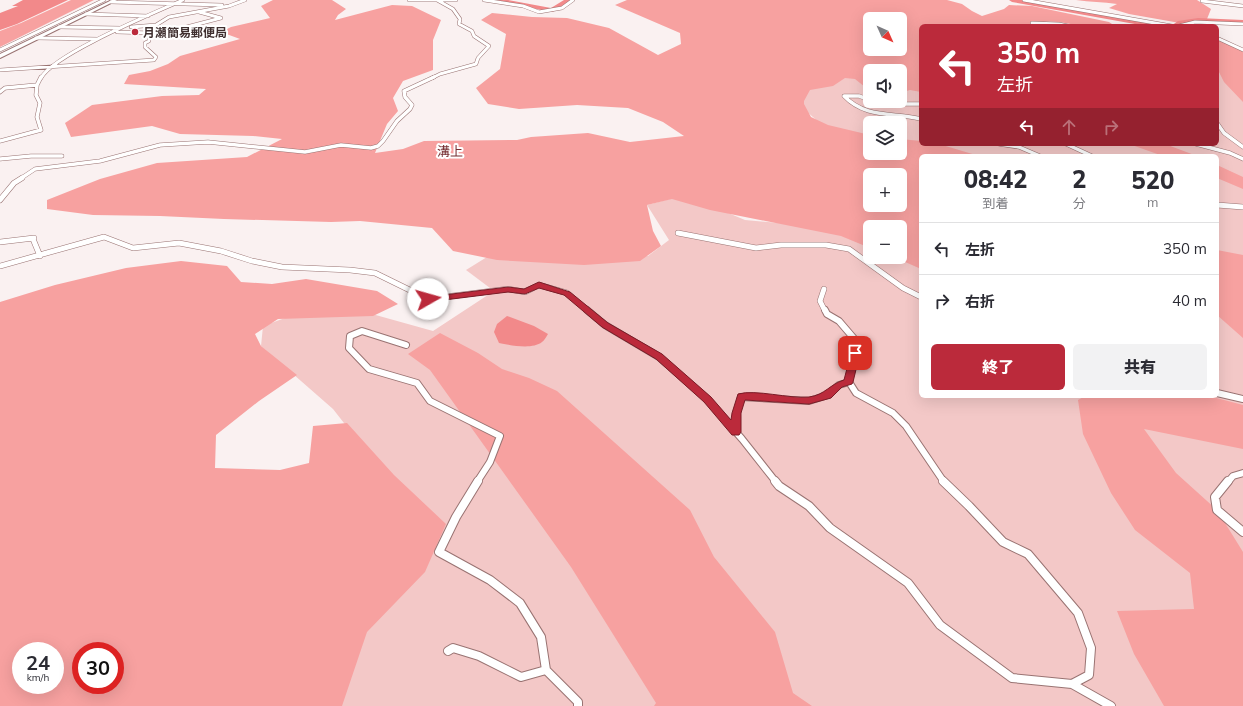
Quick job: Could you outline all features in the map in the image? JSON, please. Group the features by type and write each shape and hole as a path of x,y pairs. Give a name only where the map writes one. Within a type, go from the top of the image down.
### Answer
{"main road":[{"path":"0,56 113,1"}],"street":[{"path":"0,50 104,0"},
{"path":"0,142 41,130 41,126 35,115 40,103 36,95 37,85 43,74 55,63 100,39 117,32 122,28 183,0"},
{"path":"59,27 122,28 156,25 169,17 231,5 245,0"},
{"path":"409,0 456,0"},
{"path":"0,200 14,183 36,169 100,161 160,145 208,142 305,152 341,145 365,148 378,146 412,105 405,97 404,91 440,74 476,64 478,58 490,46 474,36 472,31 458,24 460,18 453,9 438,0"},
{"path":"484,0 536,9 539,12 561,9 568,6 573,0"},
{"path":"1024,0 1161,24"},
{"path":"1219,0 1242,1"},
{"path":"113,1 231,5"},
{"path":"1202,1 1243,6"},
{"path":"148,26 175,30 221,18 198,12"},
{"path":"86,14 150,16"},
{"path":"1186,24 1195,22 1243,24"},
{"path":"1032,23 1038,24"},
{"path":"117,32 149,34 158,28"},
{"path":"0,70 154,60 156,57 145,47 145,43 149,41 149,34"},
{"path":"36,38 100,39"},
{"path":"1219,39 1243,50"},
{"path":"0,92 5,88 37,85"},
{"path":"863,97 844,96 848,101 863,108"},
{"path":"907,103 919,104"},
{"path":"863,108 892,116 913,116 919,118"},
{"path":"1219,126 1224,133 1243,147"},
{"path":"1012,146 1019,147 1035,154"},
{"path":"1070,146 1088,154"},
{"path":"1204,146 1230,153 1243,159"},
{"path":"0,159 31,156 62,156"},
{"path":"1219,205 1243,207"},
{"path":"678,233 756,248 789,245 826,246 849,249 903,288 919,296"},
{"path":"0,266 104,237 133,248 179,243 214,249 252,261 282,267 350,270 375,273 428,299 508,289 525,292 539,285 567,293 605,325 659,356 707,399 736,432 779,486 809,506 830,528 908,583 940,625 1012,678 1072,684 1111,706"},
{"path":"0,242 34,238 33,239 40,256"},
{"path":"824,289 820,301 827,314 839,321 857,342 849,382 856,393 893,413 906,426 940,479 969,506 1003,542 1028,554 1078,613 1091,648 1089,675 1072,684"},
{"path":"406,345 362,331 350,336 349,348 369,369 417,383 430,401 500,436 490,462 456,517 439,552 490,580 520,603 541,637 546,670 578,702 578,706"},
{"path":"736,432 736,413 741,397 809,401 828,395 839,385 849,382"},
{"path":"1219,393 1243,399"},
{"path":"1243,474 1233,476 1215,497 1217,510 1243,532"},
{"path":"448,651 453,648 479,656 521,677 546,670"}],"shaded area":[{"path":"23,0 68,0 17,24 0,30 0,13 18,6 12,6"},
{"path":"71,0 94,0 0,47 0,31"},
{"path":"273,0 332,0 346,9 338,15 335,20 392,5 412,6 441,20 433,40 433,70 403,81 393,98 398,111 387,124 375,153 403,149 424,141 517,140 531,137 588,133 630,142 684,136 663,122 628,108 577,105 519,109 488,104 476,88 500,69 506,34 481,20 492,13 532,17 567,18 609,28 658,55 681,44 680,33 615,5 627,0 947,0 962,4 982,16 1004,9 1009,5 1032,6 1109,22 1112,24 1070,24 1043,22 1035,24 919,24 919,92 907,91 907,64 863,64 863,85 855,79 845,78 833,86 810,90 804,104 811,117 828,125 863,133 863,160 907,160 907,140 919,141 919,146 946,146 972,154 919,154 919,268 907,263 907,220 863,220 863,245 841,236 710,210 672,199 647,205 653,231 661,246 640,261 584,265 497,260 453,251 432,228 360,221 331,222 93,215 47,209 47,200 100,179 157,163 247,157 282,139 253,136 180,134 152,126 71,137 65,123 92,105 162,96 199,95 206,89 124,84 129,75 150,71 168,64 180,56 240,39 221,32 231,27 270,18 261,6"},
{"path":"1076,0 1197,0 1211,9 1207,19 1180,23 1129,14 1109,8 1117,4"},
{"path":"1219,40 1243,50 1243,102 1224,82 1219,72"},
{"path":"1219,60 1243,85 1243,272 1219,266 1219,154 947,154 907,146 907,116 863,116 863,138 829,131 790,97 852,72 863,74 863,108 907,108 907,82 919,85 919,146 1219,146"},
{"path":"1135,146 1170,146 1192,154 1157,154"},
{"path":"1219,166 1243,177 1243,189 1219,179"},
{"path":"685,195 745,220 846,229 863,238 863,264 907,264 907,260 919,265 919,398 1219,398 1219,314 1243,325 1243,706 306,706 434,538 333,409 261,346 263,326 329,302 433,331 494,291 466,270 495,252 648,256 669,240 647,205"},
{"path":"1219,250 1243,255 1243,338 1219,317"},
{"path":"181,261 227,266 241,282 272,284 306,279 377,291 398,304 373,316 278,319 255,334 261,346 297,375 259,401 216,435 215,468 280,470 309,463 313,426 347,423 394,475 446,524 425,572 367,632 342,706 0,706 0,302 55,285 126,268"},
{"path":"507,316 534,326 548,334 543,341 533,346 499,343 494,332 497,324"},
{"path":"440,333 478,353 502,369 529,378 557,391 690,510 714,557 775,632 793,693 812,706 654,706 656,703 571,567 430,370 408,354"},
{"path":"1082,398 1217,398 1243,405 1243,449 1144,429 1176,473 1217,510 1243,552 1243,706 1164,706 1134,654 1117,611 1194,609 1190,573 1135,530 1111,493 1083,434 1078,400"}],"waterway":[{"path":"498,0 552,10 561,6 568,0"},
{"path":"1012,0 1146,24"},
{"path":"1179,24 1198,20 1243,22"}],"place":[{"name":"月瀬簡易郵便局","path":"135,32"}],"district":[{"name":"溝上","path":"450,151"}],"route":[{"path":"428,299 508,289 525,292 539,285 567,293 605,325 659,356 707,399 736,432 736,413 741,397 809,401 828,395 839,385 849,382 855,353"}]}
